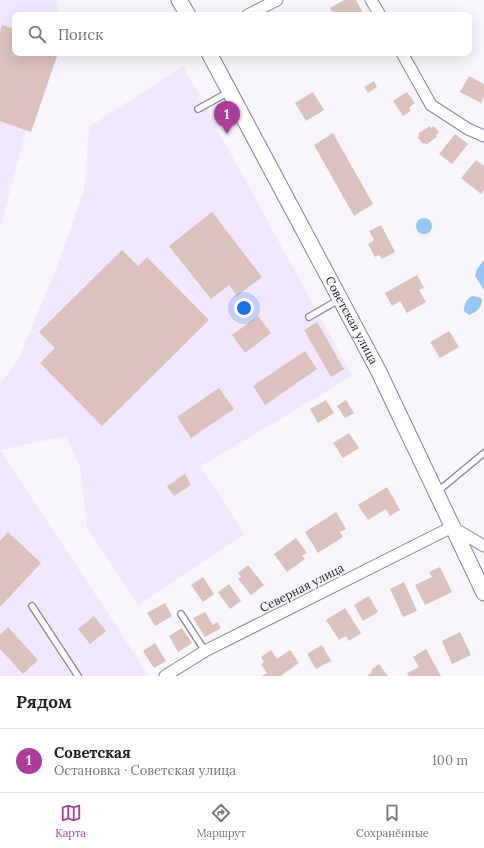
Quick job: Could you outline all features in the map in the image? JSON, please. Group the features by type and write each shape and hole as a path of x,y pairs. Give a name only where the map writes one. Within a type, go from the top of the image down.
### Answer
{"street":[{"path":"179,0 186,12"},
{"path":"254,12 277,0"},
{"path":"371,0 378,12"},
{"name":"Советская улица","path":"212,56 378,370 484,593"},
{"path":"404,56 431,105 468,129 484,136"},
{"path":"452,527 484,546"},
{"name":"Северная улица","path":"165,676 205,651 452,527"}],"lane":[{"path":"198,109 230,91"},
{"path":"309,317 340,299"},
{"path":"436,493 484,453"},
{"path":"32,606 78,676"},
{"path":"181,614 205,651"}],"shaded area":[{"path":"0,0 56,0 58,12 12,12 12,56 53,56 24,138 0,229"},
{"path":"183,66 352,376 201,466 244,534 138,605 87,527 80,467 66,436 0,450 0,384 19,358 56,269 84,191 89,127"},
{"path":"0,450 149,676 0,676"}],"water":[{"path":"421,218 427,218 432,223 430,232 427,234 421,234 416,229 416,223"},
{"path":"484,260 484,290 475,276 477,269"},
{"path":"472,296 482,299 482,302 478,309 469,315 464,311 464,307 467,300"}],"building":[{"path":"344,0 356,0 362,12 332,12 330,8"},
{"path":"2,25 12,28 12,56 57,56 31,132 0,121 0,32"},
{"path":"469,76 484,84 484,97 481,103 460,92"},
{"path":"374,81 377,87 368,93 364,87"},
{"path":"313,92 324,110 306,121 295,103"},
{"path":"407,92 415,103 409,108 411,111 403,116 393,101"},
{"path":"430,126 431,128 434,126 439,132 436,135 437,137 427,144 422,143 418,138 419,133"},
{"path":"333,133 373,204 354,216 314,145"},
{"path":"455,134 468,144 452,164 439,154"},
{"path":"476,160 484,166 484,190 481,194 461,178"},
{"path":"212,212 262,277 237,296 229,285 211,299 169,246"},
{"path":"381,225 395,252 382,259 379,255 375,257 368,244 374,240 369,231"},
{"path":"122,250 138,266 147,257 209,320 102,426 40,363 55,348 39,332"},
{"path":"417,275 424,288 419,290 426,302 407,313 400,301 392,306 385,293"},
{"path":"258,316 271,333 245,353 232,335"},
{"path":"317,322 344,369 331,377 304,330"},
{"path":"449,331 459,347 440,358 430,342"},
{"path":"305,351 317,369 265,405 253,386"},
{"path":"219,388 234,409 191,438 177,417"},
{"path":"326,400 334,413 318,423 310,409"},
{"path":"346,400 354,413 345,418 337,406"},
{"path":"349,433 359,448 343,458 333,443"},
{"path":"185,474 191,485 174,496 167,486"},
{"path":"387,487 400,510 390,516 386,509 368,520 358,505"},
{"path":"336,512 346,529 340,532 343,537 318,553 305,532"},
{"path":"8,532 41,563 0,607 0,541"},
{"path":"296,538 307,553 302,556 305,559 287,572 274,554"},
{"path":"248,565 264,585 251,595 238,579 241,577 238,573"},
{"path":"440,567 452,592 425,605 415,585 432,577 429,572"},
{"path":"203,577 214,594 203,602 191,585"},
{"path":"404,582 417,611 403,617 390,589"},
{"path":"229,584 241,601 230,609 218,592"},
{"path":"369,596 378,612 363,621 354,605"},
{"path":"165,603 172,616 155,626 147,613"},
{"path":"345,608 361,633 349,641 346,636 339,640 326,620"},
{"path":"205,612 213,625 217,622 221,628 205,637 193,618"},
{"path":"94,616 106,631 90,644 78,629"},
{"path":"8,627 38,660 23,674 0,649 0,635"},
{"path":"182,628 192,643 178,652 169,636"},
{"path":"460,632 471,655 452,664 442,641"},
{"path":"155,643 166,661 154,668 143,651"},
{"path":"322,645 331,661 316,669 307,654"},
{"path":"426,649 441,676 409,676 407,673 419,667 413,657"},
{"path":"271,650 277,659 290,650 299,663 280,676 262,676 267,673 261,665 264,662 261,657"},
{"path":"379,664 388,676 367,676 372,672 371,670"}],"place":[{"name":"Советская","path":"227,134"}]}
